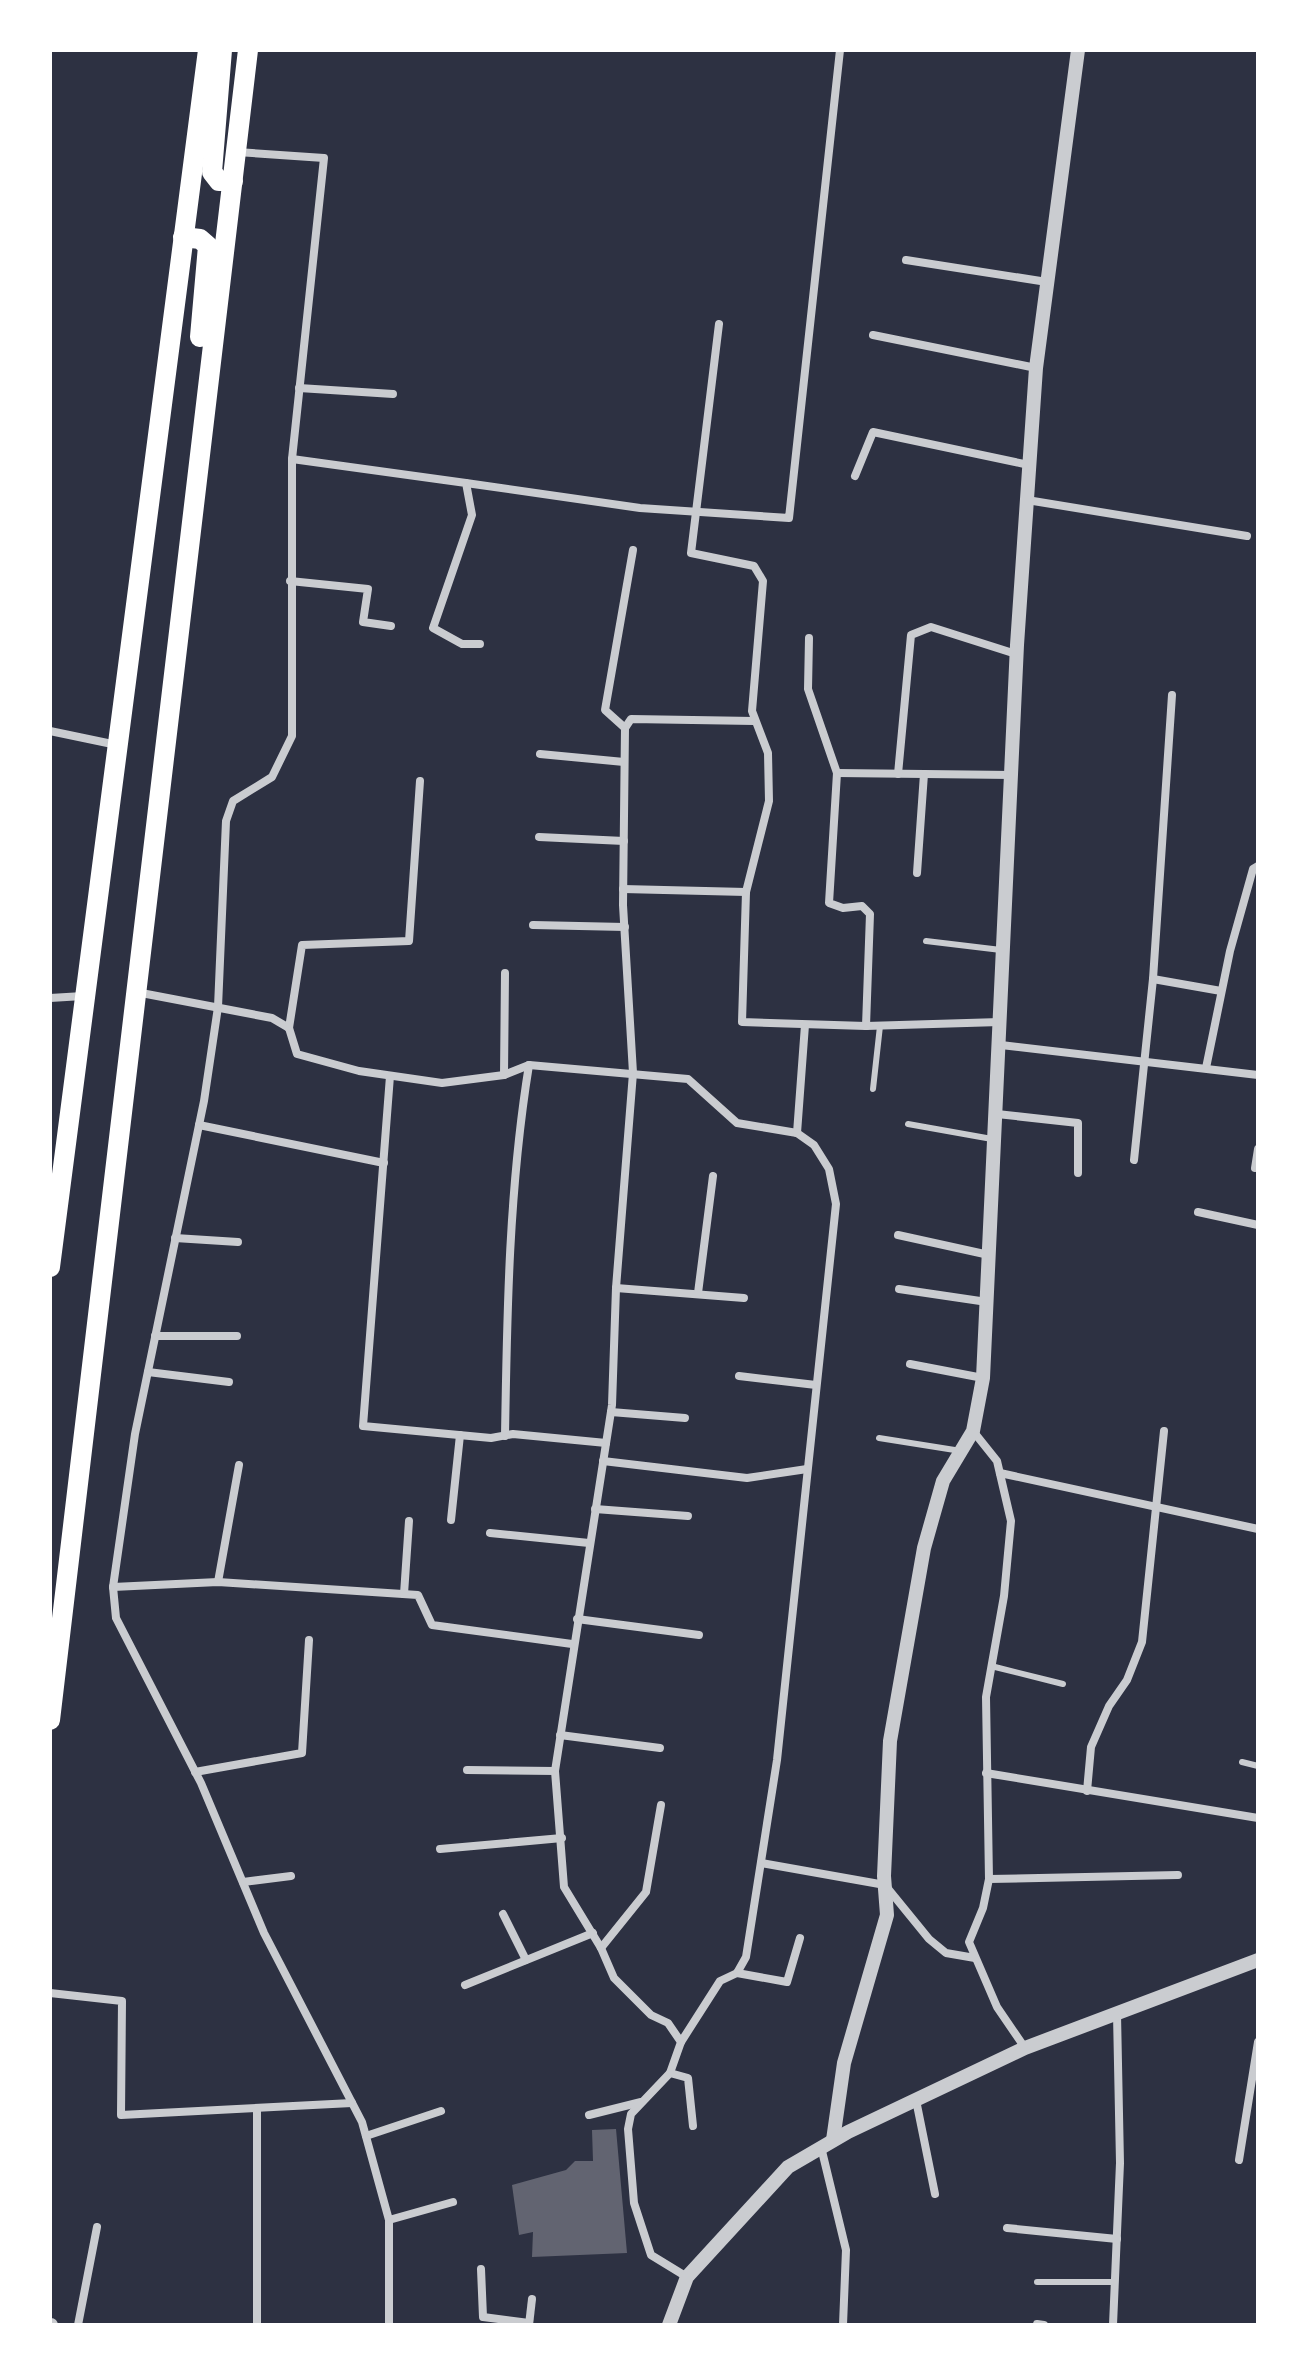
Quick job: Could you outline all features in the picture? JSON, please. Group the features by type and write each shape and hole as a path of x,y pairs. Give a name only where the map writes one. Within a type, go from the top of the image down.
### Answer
{"main road":[{"path":"50,1267 208,50"},
{"path":"222,50 212,172 219,181 233,181"},
{"path":"50,1720 248,50"},
{"path":"183,237 200,239 208,246 199,345 206,400"}],"street":[{"path":"292,459 696,513 789,518 840,50"},
{"path":"855,2325 844,2322 846,2250 827,2144 844,2063 887,1915 885,1885 890,1741 924,1548 943,1481 973,1431 983,1378 1001,1045 1016,654 1029,465 1036,368 1078,50"},
{"path":"236,152 324,158 292,459 292,736 272,777 233,801 226,821 218,1007 199,1125 148,1372 113,1587 116,1618 195,1772 264,1933 366,2136 389,2220 389,2325"},
{"path":"906,260 1047,282"},
{"path":"719,324 691,553 754,566 763,581 753,677 754,721 768,753 769,801 746,892 742,1022 866,1026 1001,1022"},
{"path":"873,335 1036,368"},
{"path":"299,388 393,394"},
{"path":"855,476 873,432 1029,465"},
{"path":"466,483 472,515 433,628 462,644 480,644"},
{"path":"1027,500 1247,536"},
{"path":"625,728 605,710 633,550"},
{"path":"290,581 368,589 363,622 391,626"},
{"path":"898,774 911,635 931,627 1016,654"},
{"path":"809,638 808,689 837,773 829,903 843,908 862,906 870,914 866,1026"},
{"path":"1134,1160 1153,979 1172,695"},
{"path":"681,2042 668,2023 651,2015 614,1978 593,1933 564,1887 555,1771 572,1644 611,1412 616,1288 633,1073 623,889 625,728 631,719 754,721"},
{"path":"50,731 117,746"},
{"path":"540,754 624,762"},
{"path":"837,773 1012,775"},
{"path":"917,873 924,774"},
{"path":"420,781 409,941 302,945 289,1028 297,1054 359,1071 442,1083 504,1075 529,1065 688,1079 737,1123 797,1133 814,1145 829,1169 836,1204 777,1760 746,1957 737,1973"},
{"path":"539,837 624,841"},
{"path":"1206,1068 1221,991 1249,882 1258,866"},
{"path":"623,889 746,892"},
{"path":"533,925 625,927"},
{"path":"504,1075 505,973"},
{"path":"1153,979 1221,991"},
{"path":"135,992 272,1018 289,1028"},
{"path":"50,998 84,996"},
{"path":"797,1133 805,1025"},
{"path":"1001,1045 1258,1075"},
{"path":"505,1436 515,1151 529,1065"},
{"path":"390,1076 363,1426 606,1443"},
{"path":"997,1114 1078,1123 1078,1173"},
{"path":"199,1125 384,1163"},
{"path":"1255,1168 1258,1149"},
{"path":"698,1293 713,1176"},
{"path":"1198,1212 1258,1225"},
{"path":"898,1235 990,1255"},
{"path":"175,1238 238,1242"},
{"path":"616,1288 744,1298"},
{"path":"899,1289 987,1302"},
{"path":"155,1336 237,1336"},
{"path":"910,1364 983,1378"},
{"path":"148,1372 229,1382"},
{"path":"739,1376 816,1385"},
{"path":"611,1412 685,1418"},
{"path":"973,1431 997,1461 1011,1521 1004,1596 986,1697 989,1879 983,1908 969,1942 997,2007 1025,2048"},
{"path":"1087,1791 1091,1747 1109,1706 1127,1680 1142,1642 1164,1431"},
{"path":"451,1520 460,1435"},
{"path":"603,1461 747,1478 807,1469"},
{"path":"218,1582 239,1465"},
{"path":"1000,1473 1258,1529"},
{"path":"595,1509 688,1516"},
{"path":"404,1594 409,1521"},
{"path":"490,1533 589,1543"},
{"path":"113,1587 218,1582 418,1595 432,1625 572,1644"},
{"path":"577,1619 699,1635"},
{"path":"195,1772 302,1753 309,1640"},
{"path":"560,1735 660,1748"},
{"path":"467,1770 555,1771"},
{"path":"986,1773 1258,1818"},
{"path":"601,1948 646,1892 661,1805"},
{"path":"440,1849 562,1838"},
{"path":"761,1863 885,1885 937,1946 946,1953 975,1958"},
{"path":"989,1879 1178,1875"},
{"path":"243,1882 291,1876"},
{"path":"503,1914 526,1960"},
{"path":"465,1985 593,1933"},
{"path":"687,2277 651,2255 634,2203 628,2129 631,2114 670,2073 681,2042 720,1981 737,1973 787,1982 800,1938"},
{"path":"669,2325 687,2277 788,2167 827,2144 1025,2048 1258,1960"},
{"path":"50,1993 122,2001 121,2115 352,2103"},
{"path":"1113,2325 1120,2163 1117,2014"},
{"path":"1239,2160 1258,2042"},
{"path":"670,2073 688,2078 693,2126"},
{"path":"916,2100 935,2194"},
{"path":"589,2115 642,2102"},
{"path":"257,2109 257,2325"},
{"path":"366,2136 441,2111"},
{"path":"389,2220 453,2202"},
{"path":"78,2325 97,2227"},
{"path":"1007,2228 1117,2239"},
{"path":"481,2269 483,2317 529,2324 532,2299"},
{"path":"1037,2324 1044,2325"}],"lane":[{"path":"926,941 1004,951"},
{"path":"873,1089 880,1026"},
{"path":"908,1124 996,1140"},
{"path":"879,1438 961,1451"},
{"path":"991,1666 1063,1684"},
{"path":"1242,1762 1258,1766"},
{"path":"1037,2282 1115,2282"}],"building":[{"path":"616,2129 627,2253 532,2257 533,2232 519,2235 512,2185 566,2170 575,2161 593,2161 592,2130"}]}
